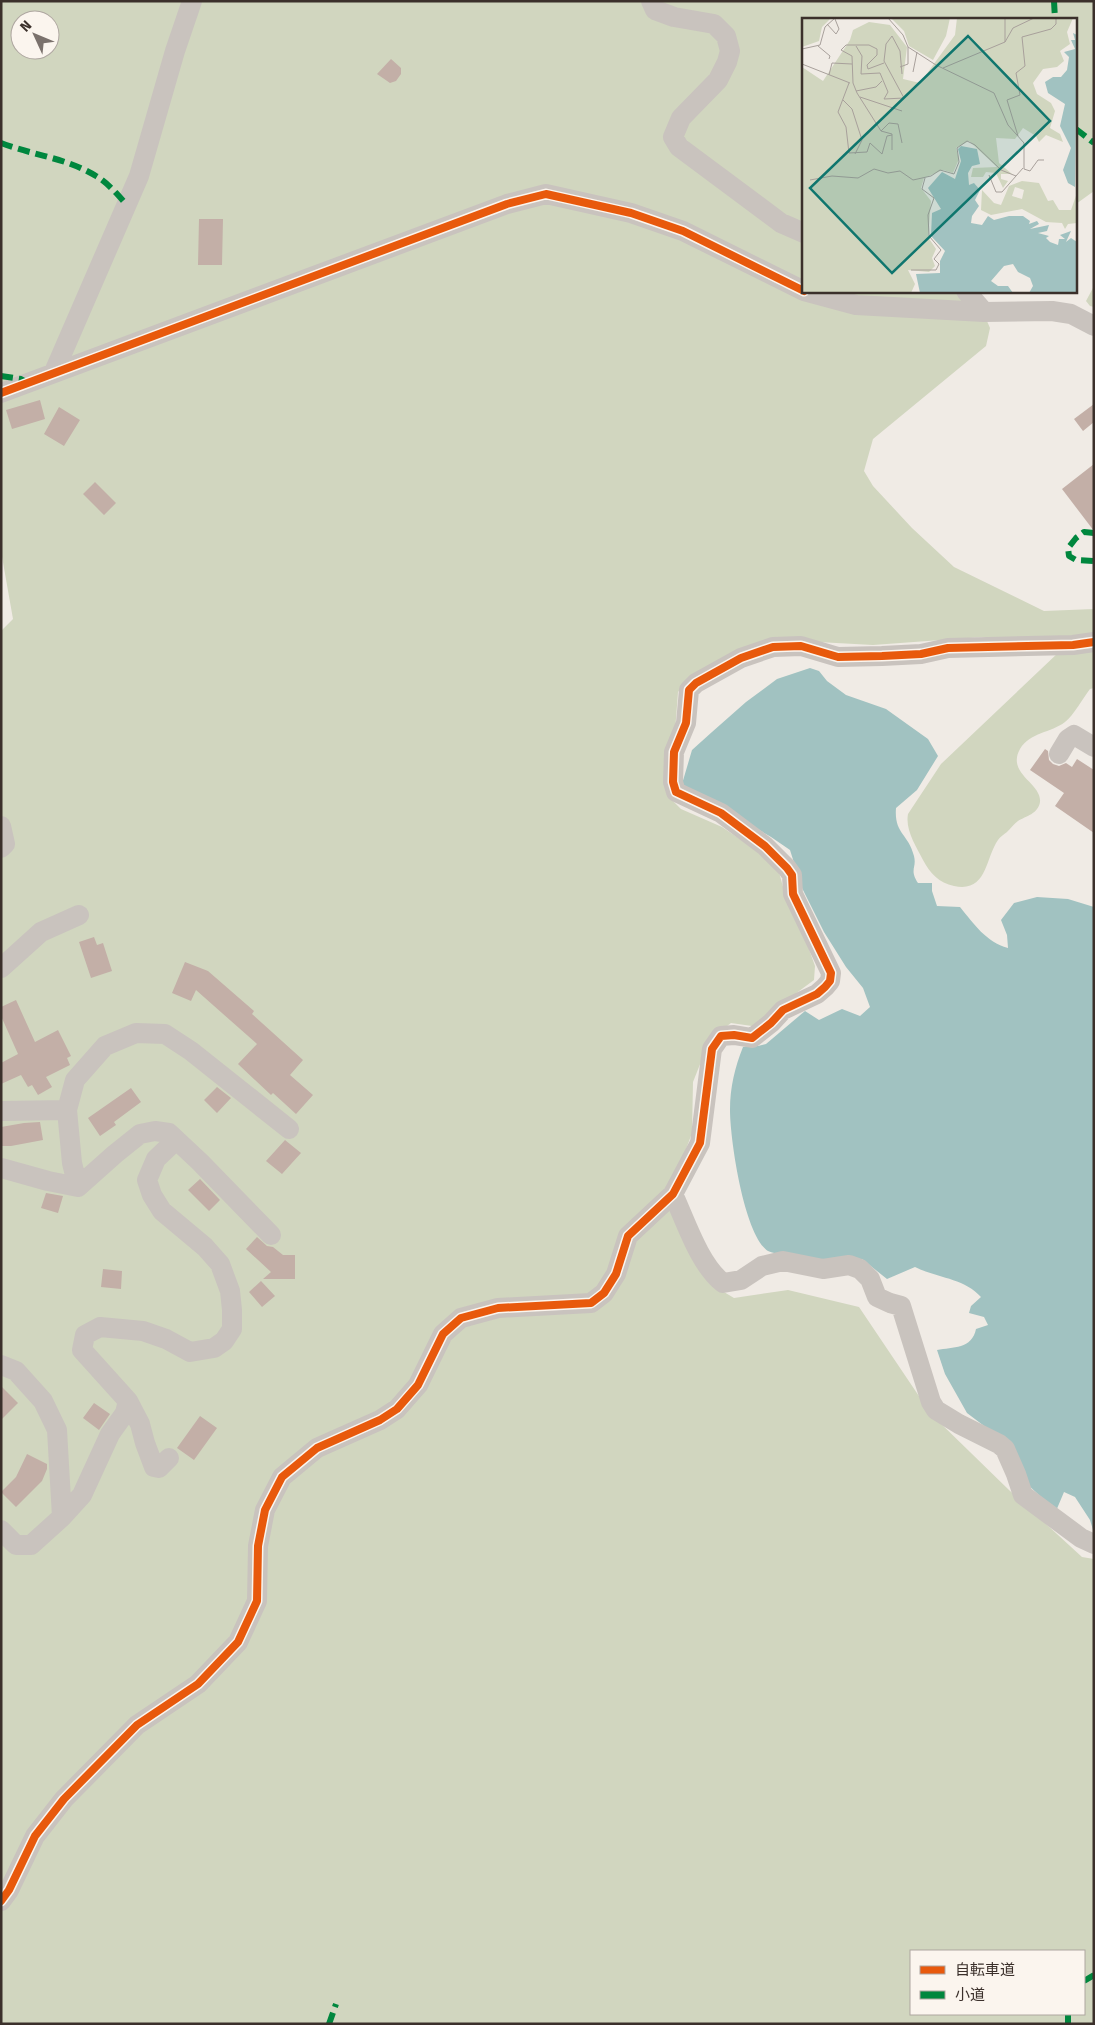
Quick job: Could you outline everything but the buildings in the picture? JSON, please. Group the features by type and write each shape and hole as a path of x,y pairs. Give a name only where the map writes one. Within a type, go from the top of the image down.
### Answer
{"street":[{"path":"54,372 139,176 175,51 192,1"},
{"path":"651,1 655,10 674,17 714,24 726,36 730,51 718,80 681,118 673,136 679,148 781,223 802,232"},
{"path":"1,393 507,204 546,194 631,213 683,232 802,290"},
{"path":"808,292 856,305 984,312 1052,311 1070,314 1094,312"},
{"path":"967,292 984,312"},
{"path":"1070,314 1094,326"},
{"path":"1,1901 9,1890 35,1836 64,1799 137,1725 198,1684 238,1642 257,1601 258,1546 265,1510 282,1477 317,1448 380,1420 397,1409 418,1385 443,1334 461,1318 498,1308 591,1303 604,1293 616,1274 628,1236 673,1194 700,1143 708,1070 712,1049 716,1042 721,1036 734,1035 752,1038 771,1023 783,1010 817,994 830,981 832,973 793,894 792,875 787,868 765,846 721,813 676,792 672,782 674,752 686,723 690,690 696,683 741,658 773,647 801,646 838,657 920,654 948,648 1073,645 1094,642"},
{"path":"1059,754 1068,739 1074,735 1094,747"},
{"path":"1,826 5,844 1,848"},
{"path":"1,968 40,932 79,915"},
{"path":"78,1187 72,1164 66,1110 75,1080 105,1046 136,1033 165,1034 191,1051 289,1129"},
{"path":"1,1111 66,1110"},
{"path":"78,1187 114,1154 140,1134 155,1130 169,1133 271,1235"},
{"path":"169,1458 159,1468 154,1467 140,1424 128,1401 82,1350 85,1335 100,1327 142,1331 166,1339 190,1352 214,1348 224,1341 232,1329 230,1291 220,1264 205,1246 162,1211 152,1195 147,1180 156,1159 176,1140"},
{"path":"1,1168 78,1187"},
{"path":"673,1194 704,1262 715,1277 723,1283 741,1280 762,1266 783,1261 823,1269 849,1265 860,1269 870,1279 877,1296 901,1306 931,1402 936,1410 999,1444 1005,1450 1023,1495 1081,1538 1094,1544"},
{"path":"1,1365 16,1371 43,1401 57,1430 62,1517"},
{"path":"1,1530 16,1545 32,1545 62,1517 82,1495 110,1434 124,1412 128,1401"}],"green space":[{"path":"1,1 1094,1 1094,191 1078,203 1078,18 802,18 802,292 974,292 990,328 986,346 873,439 864,471 873,486 912,528 954,567 1044,611 1094,609 1094,688 1090,689 1065,722 1029,739 1020,749 1017,758 1018,765 1021,772 1036,789 1039,795 1039,806 1034,812 1018,821 998,840 984,873 979,880 965,887 954,886 944,882 929,869 912,838 907,820 908,814 941,764 1059,652 982,637 873,645 781,640 683,685 678,692 670,798 681,809 722,827 762,854 779,872 786,898 801,927 815,966 814,980 752,1026 731,1023 710,1039 693,1082 692,1133 666,1203 709,1283 734,1298 788,1290 859,1307 931,1414 1009,1490 1082,1557 1094,1559 1094,2024 1,2024 1,631 13,619 1,551"},
{"path":"1094,286 1094,307 1090,306 1086,301"}],"water":[{"path":"810,668 819,671 827,681 846,695 886,709 928,739 938,756 917,790 896,808 899,829 908,842 914,856 915,878 918,883 932,883 932,891 937,906 960,907 987,937 1008,948 1007,935 1001,920 1014,903 1037,897 1068,899 1094,907 1094,1533 1090,1520 1075,1497 1064,1492 1056,1511 1025,1482 996,1435 967,1413 945,1374 937,1350 966,1344 974,1336 976,1329 988,1325 984,1317 969,1313 971,1306 981,1297 967,1286 915,1267 887,1279 862,1259 828,1261 768,1251 759,1242 745,1207 736,1163 730,1110 734,1077 743,1047 766,1044 805,1011 819,1020 842,1009 860,1016 870,1007 863,988 846,967 824,932 802,888 790,850 682,784 692,750 746,702 777,679"}],"marked path":[{"path":"1054,1 1055,18"},
{"path":"1078,131 1094,143"},
{"path":"1,143 85,170 104,182 127,205"},
{"path":"1,376 21,379 28,383"},
{"path":"1094,533 1084,532 1068,548 1069,556 1076,560 1094,561"},
{"path":"1085,1980 1094,1975"},
{"path":"329,2024 336,2004"},
{"path":"1068,2015 1068,2024"}],"cycle path":[{"path":"1,393 507,204 546,194 631,213 683,231 802,290"},
{"path":"1,1901 9,1890 35,1836 64,1799 137,1725 198,1684 238,1642 257,1601 258,1546 265,1510 282,1477 317,1448 380,1420 397,1409 418,1385 443,1334 461,1318 498,1308 591,1303 604,1293 616,1274 628,1236 673,1194 700,1143 712,1049 721,1036 734,1035 752,1038 771,1023 783,1010 817,994 830,981 831,973 793,894 792,875 787,868 765,846 721,813 676,792 673,782 674,752 686,723 689,690 696,683 741,658 773,647 801,646 838,657 921,654 948,648 1073,645 1094,642"}]}
